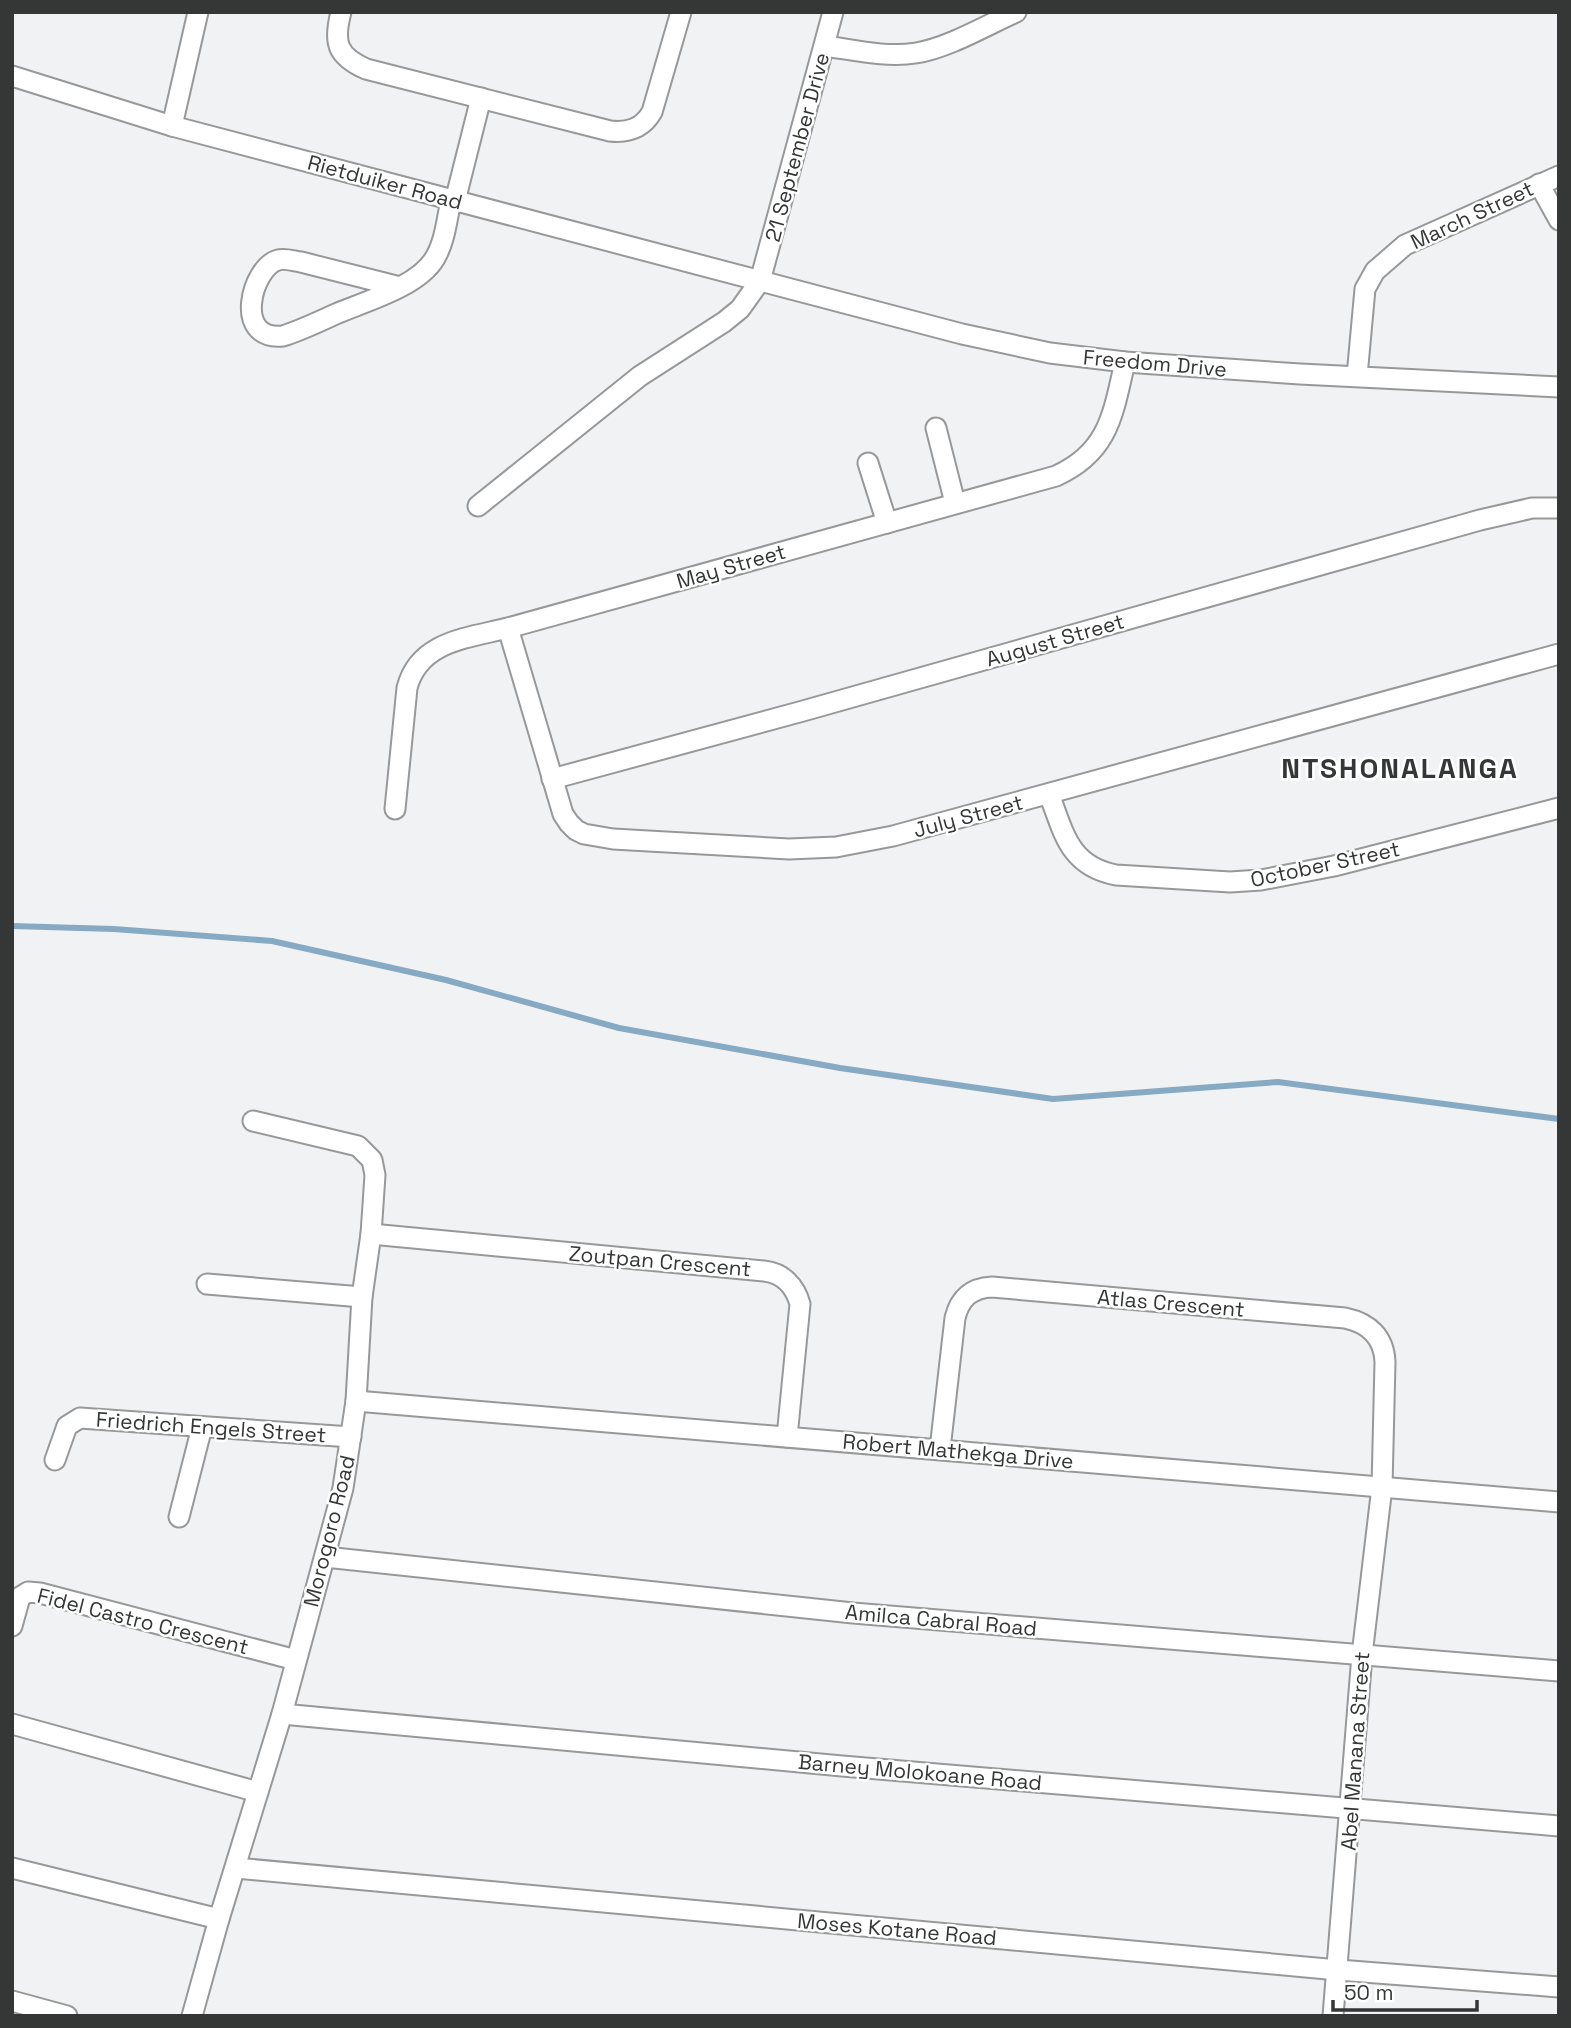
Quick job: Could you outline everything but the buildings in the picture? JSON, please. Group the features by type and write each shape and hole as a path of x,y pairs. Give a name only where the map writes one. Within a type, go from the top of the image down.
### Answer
{"street":[{"path":"172,126 198,12"},
{"path":"341,12 337,32 340,49 348,61 366,69 610,131 623,132 642,125 652,113 681,12"},
{"name":"21 September Drive","path":"760,281 833,12"},
{"path":"825,46 883,53 916,53 948,43 1016,12"},
{"name":"Rietduiker Road","path":"12,76 172,126 760,281"},
{"path":"400,287 300,262 277,260 270,264 258,280 252,305 253,321 256,327 267,335 283,336 400,287 430,266 442,243 481,98"},
{"name":"March Street","path":"1357,376 1365,289 1375,271 1405,245 1559,176"},
{"path":"1539,184 1559,220"},
{"path":"478,506 640,376 724,322 740,309 760,281"},
{"name":"Freedom Drive","path":"760,281 1021,348 1125,362 1259,372 1559,387"},
{"name":"May Street","path":"395,809 410,676 427,654 440,646 1056,476 1081,463 1093,451 1109,426 1125,362"},
{"path":"936,428 956,503"},
{"path":"868,463 887,523"},
{"name":"August Street","path":"552,779 830,704 1480,520 1532,508 1559,508"},
{"name":"July Street","path":"508,628 563,814 576,830 613,839 789,849 862,843 1559,654"},
{"name":"October Street","path":"1049,794 1070,845 1089,866 1116,875 1230,881 1271,878 1334,866 1559,808"},
{"name":"Morogoro Road","path":"192,2016 282,1714 344,1488 356,1401 362,1297 371,1234 375,1175 369,1154 349,1143 253,1121"},
{"name":"Zoutpan Crescent","path":"371,1234 778,1274 795,1290 800,1304 787,1437"},
{"path":"208,1284 362,1297"},
{"name":"Atlas Crescent","path":"940,1449 957,1311 966,1296 977,1289 1006,1289 1345,1318 1363,1323 1378,1336 1385,1352 1382,1487"},
{"name":"Robert Mathekga Drive","path":"356,1401 1559,1502"},
{"name":"Friedrich Engels Street","path":"55,1460 68,1426 80,1418 351,1437"},
{"path":"179,1517 202,1427"},
{"name":"Abel Manana Street","path":"1333,2016 1362,1655 1382,1487"},
{"name":"Amilca Cabral Road","path":"325,1557 853,1613 1559,1671"},
{"name":"Fidel Castro Crescent","path":"12,1626 20,1597 28,1591 296,1660"},
{"name":"Barney Molokoane Road","path":"282,1714 842,1766 1559,1826"},
{"path":"12,1724 258,1792"},
{"path":"12,1868 219,1919"},
{"name":"Moses Kotane Road","path":"236,1868 1338,1970 1559,1987"},
{"path":"12,2001 67,2016"}],"waterway":[{"path":"12,926 114,929 272,941 446,980 619,1028 840,1068 1053,1099 1278,1082 1559,1119"}],"district":[{"name":"NTSHONALANGA","path":"1400,768"}]}
